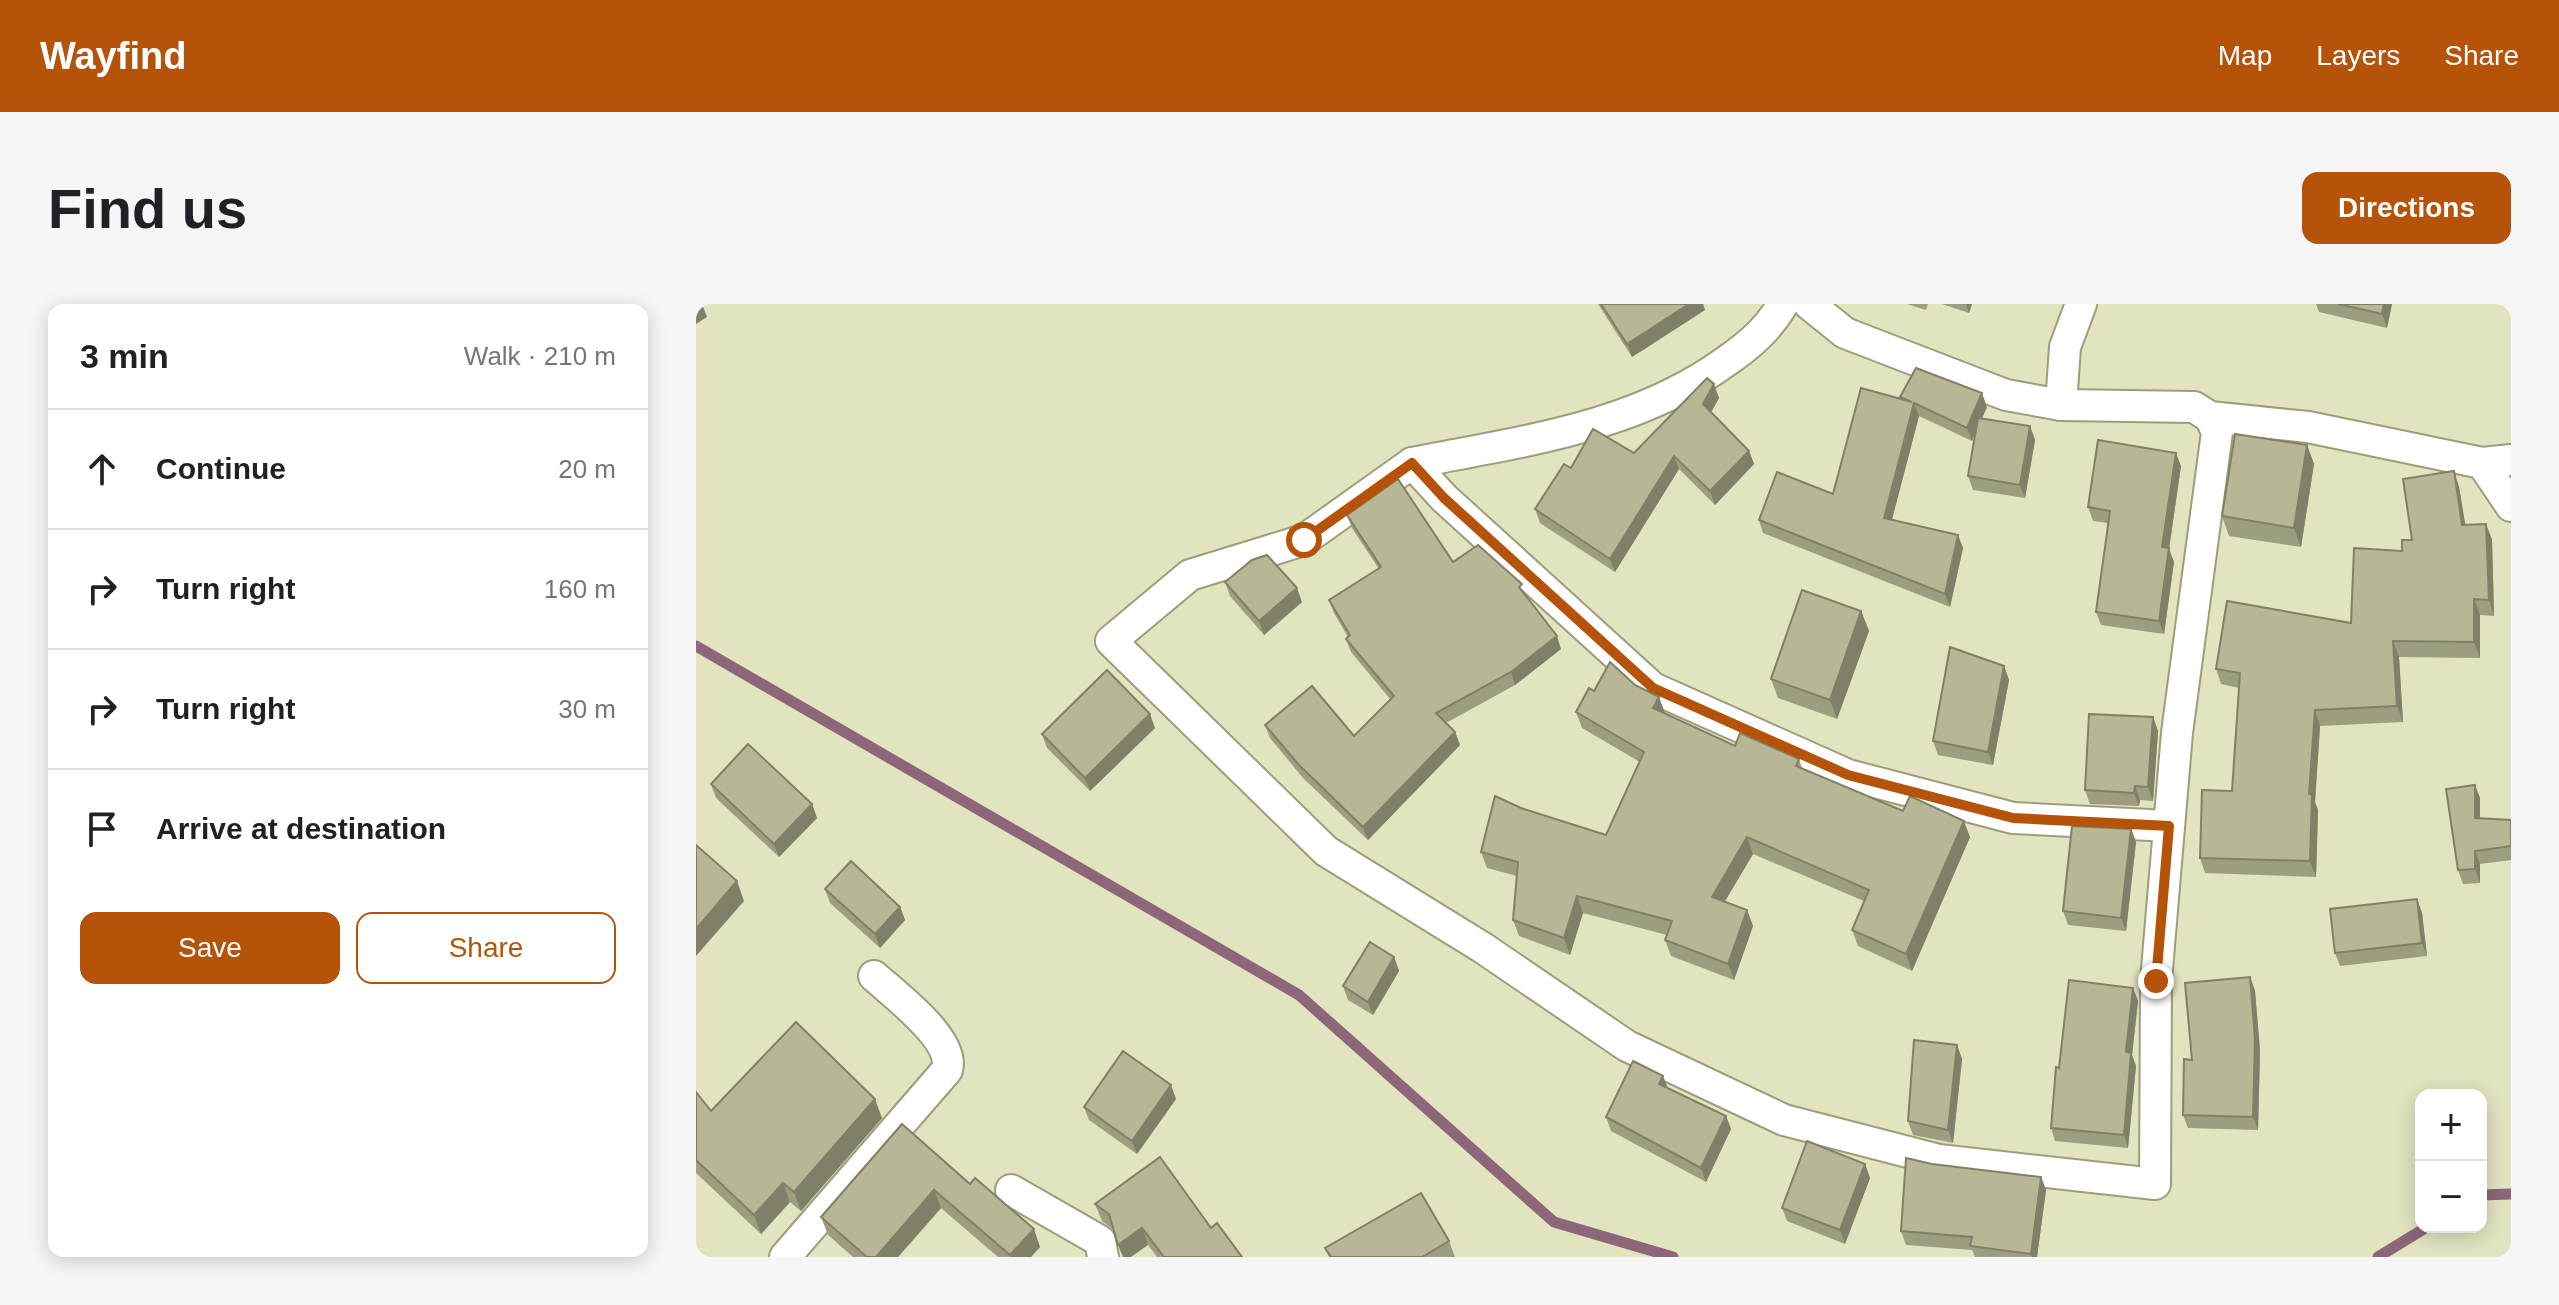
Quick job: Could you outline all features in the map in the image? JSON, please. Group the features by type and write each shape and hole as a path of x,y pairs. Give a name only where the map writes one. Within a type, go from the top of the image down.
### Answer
{"street":[{"path":"1783,304 1769,326 1714,370 1677,393 1623,417 1562,433 1412,463 1304,540 1190,575 1111,641 1326,851 1483,948 1627,1046 1784,1120 1939,1160 2155,1184 2156,981 2177,733 2217,432 2210,417"},
{"path":"1809,304 1845,333 2006,395 2061,405 2194,407 2210,417 2308,427 2496,461 2511,506"},
{"path":"2061,405 2065,347 2081,304"},
{"path":"1412,463 1444,498 1653,688 1848,775 2013,818 2169,826"},
{"path":"785,1257 947,1070 950,1060 943,1041 874,976"},
{"path":"1011,1190 1100,1241 1103,1257"}],"building":[{"path":"1601,304 1689,304 1627,344"},
{"path":"2338,304 2384,304 2382,314"},
{"path":"1916,368 1982,393 1967,428 1914,403 1884,518 1958,535 1945,594 1759,520 1777,472 1833,494 1861,388 1912,402 1900,397"},
{"path":"1707,378 1714,384 1703,404 1749,451 1710,491 1674,456 1610,559 1535,509 1564,464 1571,468 1593,429 1634,453"},
{"path":"1978,418 2030,426 2020,485 1968,476"},
{"path":"2235,434 2307,445 2294,528 2222,516"},
{"path":"2098,440 2176,453 2162,547 2169,548 2159,621 2096,612 2110,511 2088,507"},
{"path":"2454,471 2462,525 2486,524 2489,600 2474,599 2474,642 2393,641 2397,706 2315,710 2309,794 2312,794 2310,861 2200,858 2202,790 2232,791 2240,673 2216,669 2227,601 2351,623 2354,548 2402,551 2402,540 2412,540 2403,479"},
{"path":"1398,479 1453,562 1478,545 1522,584 1519,587 1557,636 1511,672 1436,713 1455,732 1363,827 1299,765 1265,725 1312,686 1354,736 1394,696 1346,639 1350,635 1329,600 1381,567 1347,515"},
{"path":"1267,555 1297,588 1259,621 1225,582 1252,560"},
{"path":"1802,590 1861,611 1830,700 1771,679"},
{"path":"1950,647 2004,666 1988,752 1933,741"},
{"path":"1610,662 1635,685 1659,697 1653,708 1735,746 1740,733 1799,759 1796,766 1903,811 1910,796 1964,821 1906,954 1852,930 1869,890 1747,837 1712,897 1747,910 1728,964 1665,940 1672,921 1577,896 1564,938 1513,920 1518,862 1481,852 1495,796 1521,808 1606,835 1644,752 1576,712 1589,688 1594,691"},
{"path":"1107,670 1150,714 1085,778 1042,734"},
{"path":"2089,714 2153,717 2148,787 2135,786 2134,793 2085,790"},
{"path":"748,744 812,804 774,844 711,784"},
{"path":"2475,785 2475,818 2511,820 2511,846 2475,851 2475,869 2458,870 2446,789"},
{"path":"2072,826 2131,829 2121,918 2063,911"},
{"path":"696,845 737,881 696,929"},
{"path":"851,861 900,907 875,934 825,889"},
{"path":"2417,899 2422,943 2335,953 2330,909"},
{"path":"1370,942 1394,957 1368,1002 1343,986"},
{"path":"2250,977 2255,1038 2253,1117 2183,1115 2184,1059 2192,1060 2185,983"},
{"path":"2069,980 2133,988 2126,1052 2131,1053 2124,1135 2051,1128 2056,1067 2059,1068"},
{"path":"796,1022 875,1099 794,1192 783,1183 754,1215 696,1160 696,1092 711,1111"},
{"path":"1914,1040 1957,1045 1948,1130 1908,1121"},
{"path":"1123,1051 1171,1085 1132,1141 1084,1107"},
{"path":"1633,1061 1663,1076 1659,1084 1726,1116 1701,1168 1606,1117"},
{"path":"902,1124 970,1184 975,1178 1034,1229 1010,1255 934,1190 876,1257 867,1257 821,1217"},
{"path":"1807,1141 1865,1164 1840,1230 1782,1208"},
{"path":"1160,1157 1211,1228 1217,1223 1242,1257 1164,1257 1142,1228 1118,1245 1109,1214 1095,1204"},
{"path":"1906,1158 2041,1177 2031,1254 1970,1246 1972,1237 1901,1231"},
{"path":"1421,1193 1449,1241 1422,1257 1331,1257 1325,1248"}],"waterway":[{"path":"696,646 1299,995 1554,1222 1673,1257"},
{"path":"2487,1195 2511,1194"},
{"path":"2378,1257 2417,1233"}],"route":[{"path":"1304,540 1412,463 1444,498 1653,688 1848,775 2013,818 2169,826 2156,981"}]}
